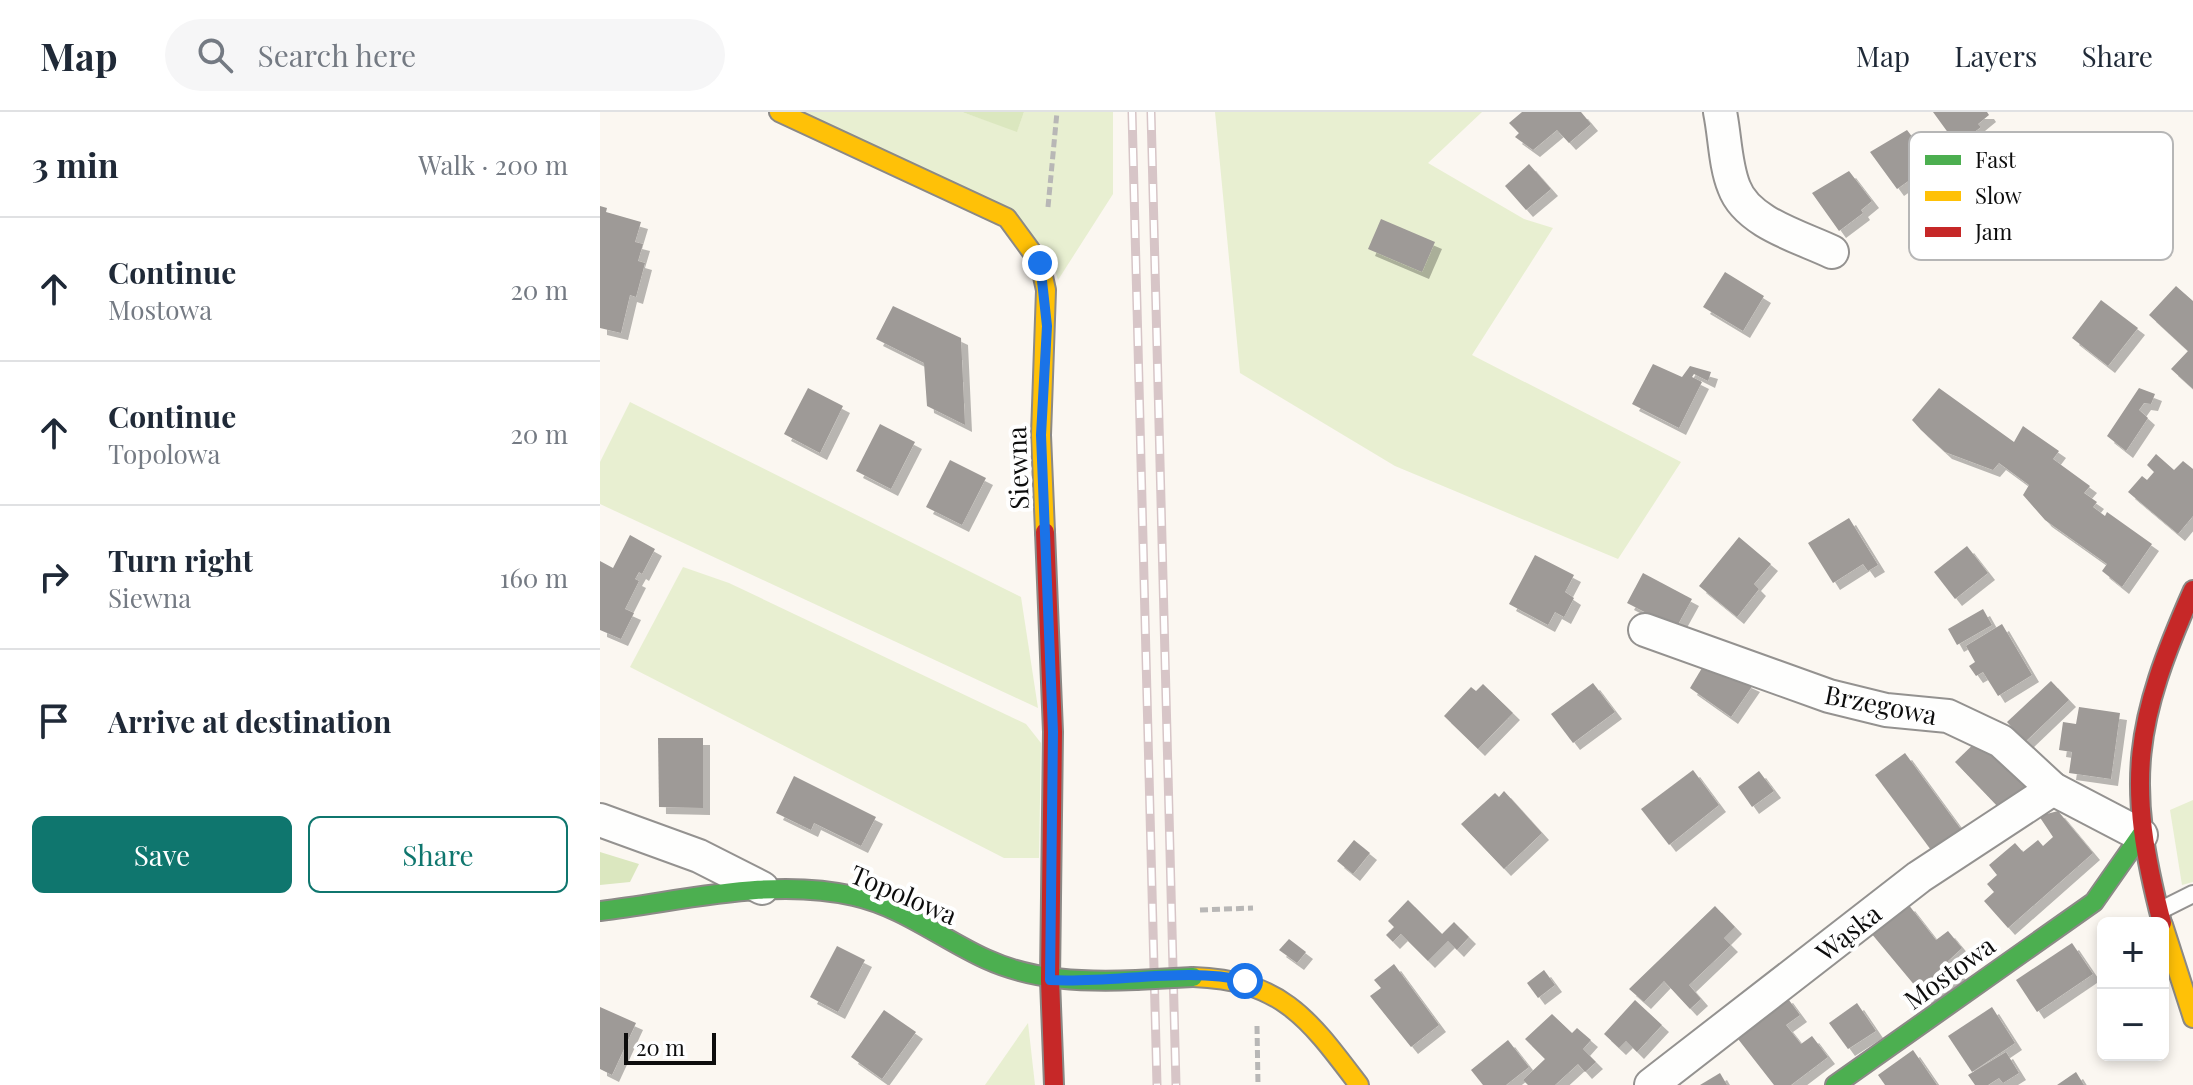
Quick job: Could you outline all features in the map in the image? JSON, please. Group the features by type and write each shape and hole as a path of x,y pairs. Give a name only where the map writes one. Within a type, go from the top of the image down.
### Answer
{"street":[{"name":"Siewna","path":"779,112 1007,218 1022,234 1040,263 1047,326 1041,435 1053,732 1050,980 1054,1085"},
{"path":"1720,112 1734,188 1746,205 1759,217 1832,252"},
{"path":"2161,917 2141,835 2138,770 2146,718 2159,672 2193,590"},
{"name":"Brzegowa","path":"1645,630 1829,696 1886,710 1948,716 2001,741 2053,789 2141,835"},
{"name":"Wąska","path":"1651,1085 1919,877 2053,789"},
{"path":"600,820 699,856 762,888"},
{"name":"Mostowa","path":"1835,1085 2102,904 2141,835"},
{"name":"Topolowa","path":"600,911 762,888 813,887 859,897 987,960 1050,980 1193,977 1245,981 1291,1005 1310,1021 1359,1085"},
{"path":"2139,914 2150,917"},
{"path":"2169,942 2193,1018"}],"lane":[{"path":"2166,917 2193,894"}],"path":[{"path":"1047,220 1057,112"},
{"path":"1200,910 1253,908"},
{"path":"1257,1013 1258,1085"}],"green space":[{"path":"804,112 962,112 1017,131 1024,112 1113,112 1113,194 1058,280 1048,248"},
{"path":"962,112 1024,112 1017,132"},
{"path":"1215,112 1482,112 1428,163 1524,219 1553,228 1472,355 1681,462 1618,559 1395,466 1240,373"},
{"path":"630,402 1021,597 1038,708 600,504 600,462"},
{"path":"683,567 729,583 1026,724 1041,743 1039,858 1004,858 630,667"},
{"path":"2193,800 2193,882 2182,885 2170,810"},
{"path":"600,852 639,864 630,882 600,885"},
{"path":"1028,1023 1035,1085 985,1085"}],"building":[{"path":"1522,112 1581,112 1591,124 1569,143 1557,130 1533,150 1515,137 1519,133 1509,123"},
{"path":"1933,112 1987,112 1989,115 1978,124 1981,127 1974,132 1948,132"},
{"path":"1907,130 1909,180 1897,189 1870,152"},
{"path":"1529,164 1551,189 1526,210 1505,186"},
{"path":"1849,171 1872,201 1861,210 1863,213 1839,231 1812,193"},
{"path":"600,206 607,208 606,212 641,222 635,242 643,244 638,261 645,263 636,297 630,295 621,333 600,328"},
{"path":"1381,219 1435,242 1422,272 1368,249"},
{"path":"1725,272 1764,296 1743,331 1703,307"},
{"path":"2176,286 2193,301 2193,389 2171,369 2188,351 2149,315"},
{"path":"2101,300 2138,328 2108,366 2072,338"},
{"path":"893,306 961,338 965,425 927,406 924,363 876,339"},
{"path":"1653,364 1682,377 1690,366 1711,372 1708,381 1694,374 1692,377 1702,382 1679,428 1632,404"},
{"path":"808,388 843,406 820,453 784,434"},
{"path":"1939,388 2014,442 2023,426 2059,451 2053,459 2090,486 2084,493 2097,502 2093,507 2105,516 2107,512 2152,544 2122,587 2102,571 2107,564 2045,520 2023,495 2029,485 1999,463 1993,470 1945,452 1921,430 1912,420"},
{"path":"2139,388 2155,394 2151,404 2144,403 2139,410 2148,418 2126,451 2107,436"},
{"path":"880,424 915,442 891,489 856,471"},
{"path":"2156,454 2174,470 2183,461 2193,469 2193,516 2178,534 2128,492 2142,476 2147,480 2154,472 2147,465"},
{"path":"950,460 986,478 962,525 926,507"},
{"path":"1849,518 1878,565 1868,571 1863,564 1833,583 1808,543"},
{"path":"630,535 655,549 642,574 639,572 635,579 639,581 625,609 634,613 621,639 600,630 600,561 613,568"},
{"path":"1739,537 1771,564 1754,584 1759,589 1737,617 1699,586"},
{"path":"1967,546 1988,573 1955,599 1934,572"},
{"path":"1535,555 1574,575 1565,592 1574,598 1564,617 1555,612 1548,625 1509,604"},
{"path":"1643,573 1692,599 1676,628 1627,603"},
{"path":"1983,609 1992,625 1957,645 1948,629"},
{"path":"2002,624 2032,675 1998,696 1983,672 1976,676 1969,666 1975,662 1966,646"},
{"path":"1705,663 1753,685 1731,717 1690,688"},
{"path":"2051,681 2069,700 2025,742 2007,722"},
{"path":"1593,683 1615,712 1573,743 1551,714"},
{"path":"1483,684 1513,713 1478,749 1444,716 1471,687 1476,691"},
{"path":"2079,707 2120,713 2111,779 2069,773 2072,752 2059,750 2063,722 2076,724"},
{"path":"1982,736 2028,784 2001,810 1955,762"},
{"path":"658,738 703,738 703,808 659,807"},
{"path":"1905,753 1963,832 1934,854 1875,775"},
{"path":"1693,770 1719,805 1669,845 1641,809"},
{"path":"1759,771 1774,791 1752,807 1738,787"},
{"path":"794,776 876,817 861,846 814,823 811,830 776,813"},
{"path":"1504,791 1542,833 1504,869 1461,824 1495,793 1499,797"},
{"path":"2058,811 2093,853 2008,928 1984,901 1994,892 1987,884 1997,875 1989,865 2015,843 2023,852 2038,840 2043,846 2053,837 2039,816"},
{"path":"1354,840 1370,853 1353,874 1337,861"},
{"path":"1408,900 1442,934 1454,922 1469,937 1457,950 1448,941 1428,961 1401,934 1393,942 1386,935 1394,927 1388,921"},
{"path":"1908,904 1936,940 1948,931 1962,948 1948,961 1959,973 1926,999 1871,933"},
{"path":"1715,906 1735,927 1724,938 1731,945 1689,985 1701,999 1690,1009 1664,981 1644,1002 1629,989"},
{"path":"1289,939 1306,952 1297,963 1279,950"},
{"path":"2072,943 2093,974 2037,1012 2016,980"},
{"path":"837,946 865,960 838,1012 810,997"},
{"path":"1394,964 1439,1025 1411,1047 1370,996 1381,988 1374,980"},
{"path":"1544,970 1555,985 1538,998 1527,983"},
{"path":"1786,996 1800,1015 1786,1025 1801,1044 1812,1036 1828,1057 1791,1085 1774,1085 1731,1030"},
{"path":"1635,1000 1662,1025 1637,1052 1626,1041 1619,1048 1604,1034"},
{"path":"1857,1003 1876,1031 1848,1049 1829,1023"},
{"path":"600,1007 636,1023 612,1075 600,1069"},
{"path":"1992,1007 2015,1043 1972,1072 1948,1036"},
{"path":"884,1010 916,1032 882,1079 851,1057"},
{"path":"1552,1014 1572,1033 1577,1028 1591,1040 1583,1049 1596,1062 1585,1072 1578,1064 1555,1085 1528,1085 1523,1080 1545,1059 1525,1039"},
{"path":"1508,1040 1529,1067 1506,1085 1483,1085 1471,1070"},
{"path":"1913,1050 1937,1085 1885,1085 1878,1075"},
{"path":"2006,1052 2019,1073 2003,1083 1999,1078 1988,1085 1975,1085 1968,1075"},
{"path":"2076,1072 2084,1085 2057,1085"},
{"path":"1720,1073 1727,1085 1700,1085"}],"railway":[{"path":"1132,112 1157,1085"},
{"path":"1151,112 1176,1085"}],"traffic: fast":[{"path":"1835,1085 2094,902 2141,835"},
{"path":"600,911 759,890 823,891 872,901 906,915 986,959 1023,972 1079,980 1136,980"},
{"path":"1136,980 1193,977"}],"traffic: slow":[{"path":"779,112 1007,218 1040,263 1046,290 1041,435 1045,532"},
{"path":"2169,944 2193,1018"},
{"path":"1193,977 1249,986 1291,1007 1324,1041 1359,1085"}],"traffic: jam":[{"path":"1045,532 1053,732 1050,980 1054,1085"},
{"path":"2161,917 2143,830 2140,790 2142,753 2158,678 2193,590"}],"route":[{"path":"1040,263 1046,290 1047,326 1042,372 1041,435 1053,732 1050,980 1082,982 1212,976 1245,981"}]}
